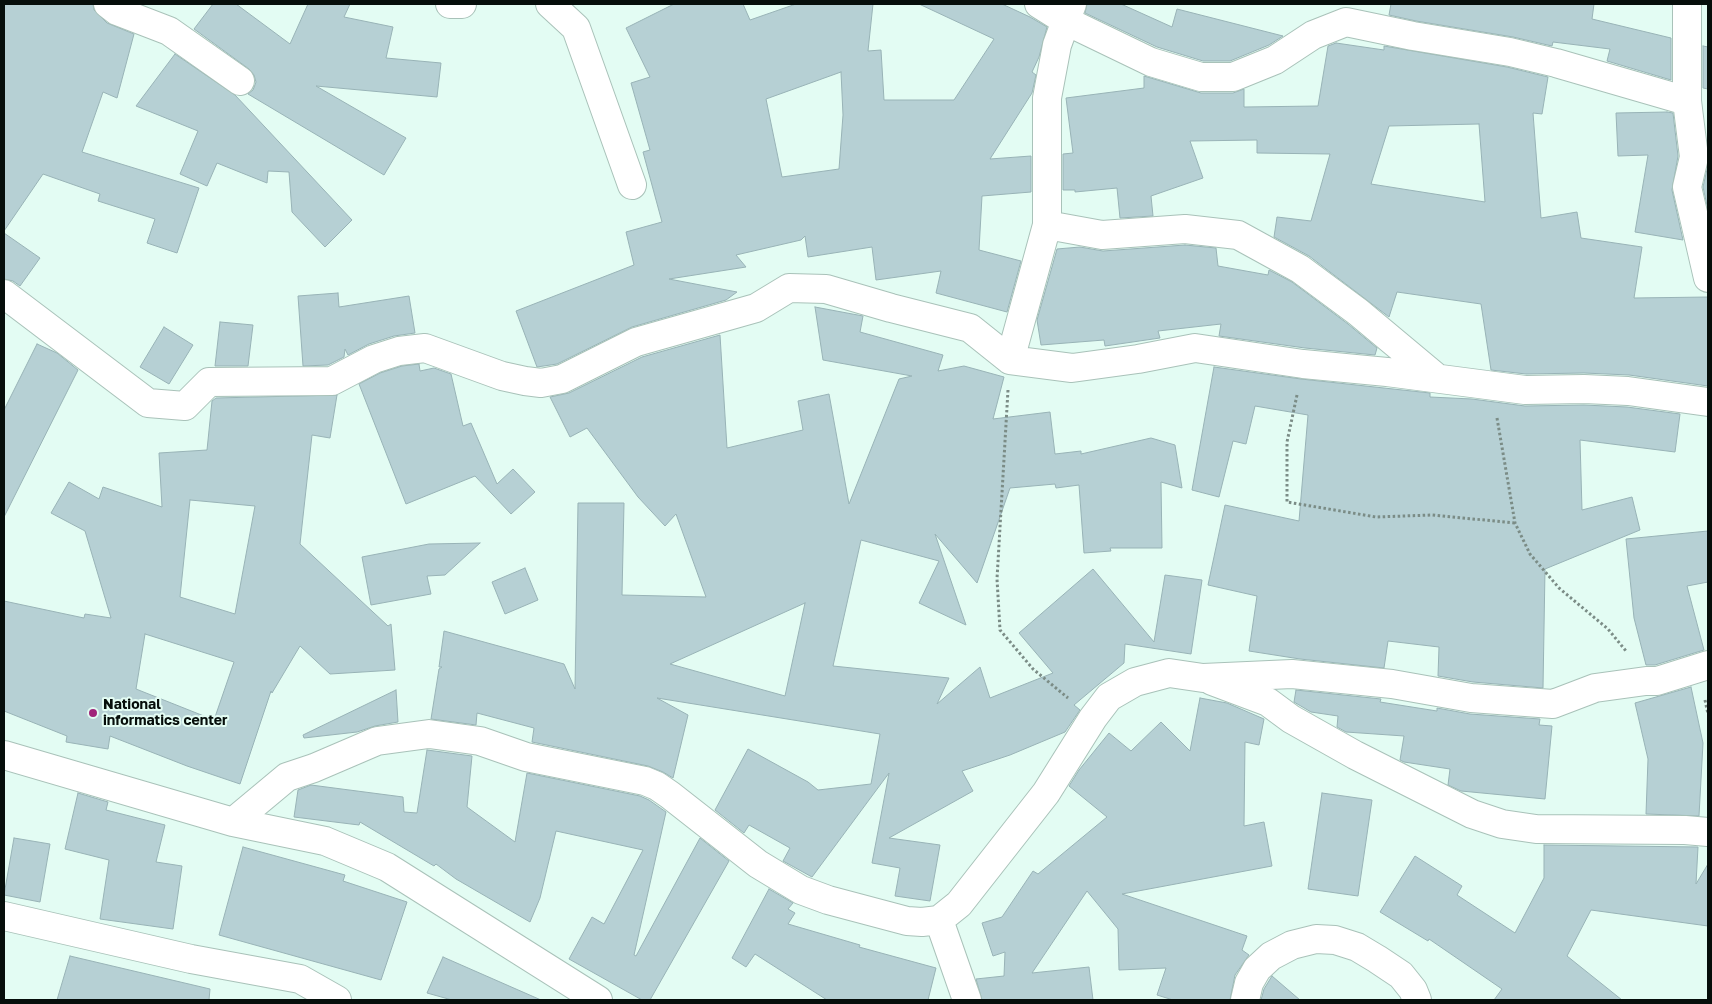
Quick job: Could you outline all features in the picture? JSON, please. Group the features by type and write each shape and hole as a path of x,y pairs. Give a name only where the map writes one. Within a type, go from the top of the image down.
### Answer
{"street":[{"path":"108,4 117,11 169,31 240,81"},
{"path":"450,4 462,4"},
{"path":"550,4 576,28 632,185"},
{"path":"1039,4 1069,12 1151,62 1201,77 1232,77 1275,60 1313,34 1346,22 1413,36 1510,52 1556,63 1687,101"},
{"path":"1687,4 1687,101 1694,157 1688,188 1708,278"},
{"path":"1010,360 1047,225 1046,98 1057,45 1069,12"},
{"path":"1047,225 1102,235 1185,229 1238,234 1300,269 1358,312 1437,378"},
{"path":"4,294 148,403 186,406 209,382 332,381 374,360 399,351 425,348 502,376 541,383 562,379 636,342 756,308 789,288 826,289 970,328 1010,360 1072,368 1138,359 1195,348 1303,364 1437,378 1525,390 1584,389 1628,391 1708,402"},
{"path":"233,822 286,777 314,768 377,741 429,734 463,738 480,741 526,757 645,781 657,786 670,795 758,864 801,890 828,900 907,921 922,922 939,920 959,904 1040,800 1109,697 1135,682 1169,673 1204,678 1292,674 1392,684 1471,698 1553,704 1595,688 1646,680 1657,681 1708,665"},
{"path":"1204,678 1268,702 1291,719 1364,759 1472,814 1502,824 1536,829 1684,830 1708,832"},
{"path":"4,755 233,822 325,841 387,867 598,1000"},
{"path":"4,916 191,959 300,979 337,1000"},
{"path":"939,920 967,1000"},
{"path":"1245,1000 1249,983 1257,969 1271,956 1292,945 1316,939 1335,940 1357,947 1401,975 1418,997"}],"path":[{"path":"1010,360 997,579 1000,630 1033,669 1094,718"},
{"path":"1303,364 1287,442 1287,502 1376,517 1432,516 1515,523"},
{"path":"1488,384 1500,428 1515,523 1530,554 1559,588 1608,629 1630,655 1657,681"}],"building":[{"path":"4,4 93,4 94,10 107,23 134,34 117,98 103,92 82,152 199,188 177,253 147,243 155,219 98,201 100,194 43,174 4,231"},
{"path":"213,4 236,4 290,44 308,4 350,4 344,17 393,27 386,58 441,63 437,97 316,86 406,138 384,175 248,94 253,90 256,82 254,75 249,69 194,29"},
{"path":"674,4 743,4 750,20 796,4 873,4 868,51 881,50 884,100 954,100 994,39 919,4 1002,4 1047,27 1039,57 1032,72 1036,75 1032,93 990,159 1031,156 1031,192 982,196 979,250 1021,261 1007,312 936,293 941,271 876,280 872,247 808,257 805,236 801,240 736,255 746,267 669,279 737,292 726,300 632,327 557,364 537,367 516,311 634,265 626,232 662,222 643,152 650,150 631,83 650,77 626,28","holes":["841,72 843,115 839,169 782,177 766,99"]},
{"path":"1087,4 1121,4 1172,27 1177,9 1283,36 1269,45 1230,61 1203,61 1157,47 1085,13"},
{"path":"1391,4 1594,4 1592,19 1671,38 1671,80 1607,61 1610,49 1553,42 1552,46 1513,37 1416,21 1389,15"},
{"path":"1336,43 1384,50 1384,46 1507,67 1548,77 1542,114 1533,113 1541,218 1577,212 1581,238 1642,247 1634,298 1708,297 1708,386 1629,375 1584,373 1526,374 1491,370 1481,304 1397,292 1389,317 1309,256 1274,237 1277,217 1311,221 1330,154 1257,153 1257,140 1190,141 1203,178 1151,196 1153,216 1120,218 1117,188 1075,192 1075,190 1063,190 1063,154 1073,153 1066,98 1144,88 1144,76 1201,93 1233,93 1244,89 1244,107 1318,106 1328,46","holes":["1479,124 1485,202 1371,184 1389,126"]},
{"path":"1703,46 1708,47 1708,89 1703,88"},
{"path":"175,54 235,95 352,220 325,247 292,212 289,172 268,171 267,183 217,163 207,186 180,174 198,131 136,106"},
{"path":"1616,113 1673,113 1678,156 1672,190 1683,240 1635,232 1648,155 1618,156"},
{"path":"1708,165 1708,210 1703,187"},
{"path":"4,233 40,258 20,286 13,281 4,279"},
{"path":"1185,245 1216,248 1218,266 1268,275 1269,270 1292,282 1377,348 1375,355 1305,348 1219,336 1221,324 1158,331 1160,338 1105,346 1104,340 1041,345 1037,320 1057,249 1080,247 1103,251"},
{"path":"338,293 339,307 409,296 415,333 394,336 369,344 348,355 345,349 344,357 328,365 303,366 298,296"},
{"path":"815,307 863,316 860,332 943,355 938,371 964,366 1004,377 993,419 1050,412 1055,454 1081,451 1081,454 1151,438 1175,445 1182,488 1161,482 1162,548 1110,548 1111,551 1084,553 1079,485 1056,488 1055,484 1010,488 977,583 935,534 966,625 919,603 939,561 861,540 833,666 949,678 937,704 980,667 990,698 1053,673 1019,633 1093,569 1154,642 1165,575 1202,580 1191,654 1125,644 1124,663 1074,705 1080,710 1065,732 1010,755 962,771 973,791 889,838 940,845 930,901 895,896 900,868 872,863 889,773 812,877 783,861 790,848 749,825 744,833 715,810 748,749 808,782 818,790 871,784 880,734 657,698 688,715 673,778 648,766 532,742 534,728 477,713 476,725 431,719 439,669 442,667 439,667 444,631 564,664 575,689 578,503 624,503 622,595 706,597 676,514 665,526 638,497 587,428 570,437 550,397 569,393 642,357 720,335 727,448 803,430 798,401 829,394 849,504 899,379 912,376 823,360","holes":["805,603 785,696 670,664"]},
{"path":"220,322 253,325 248,366 215,366"},
{"path":"164,327 193,345 169,384 140,367"},
{"path":"37,344 57,353 78,370 4,517 4,410"},
{"path":"419,364 420,371 434,368 451,374 463,426 471,423 497,484 513,469 535,492 511,514 475,476 406,504 359,384 380,373 402,366"},
{"path":"1214,367 1301,379 1430,393 1430,397 1472,399 1525,406 1584,405 1627,407 1680,414 1675,452 1580,440 1582,510 1632,497 1640,530 1545,569 1543,688 1473,682 1438,676 1439,647 1388,641 1384,668 1300,659 1249,651 1257,596 1208,585 1225,505 1299,521 1308,415 1255,406 1246,444 1233,441 1219,497 1192,490"},
{"path":"337,395 330,438 312,435 300,544 388,626 391,624 395,670 330,674 300,646 272,693 271,691 240,784 110,736 108,749 66,742 67,736 4,711 4,601 84,618 85,614 111,618 85,531 51,513 69,482 99,499 103,487 162,507 159,453 207,450 212,401 216,398","holes":["190,500 255,506 235,614 180,597","145,634 234,662 214,720 136,689"]},
{"path":"1708,531 1708,582 1687,586 1704,650 1655,665 1646,665 1634,618 1626,539"},
{"path":"480,543 445,575 427,576 431,594 371,605 362,557 429,544"},
{"path":"525,568 538,600 505,614 492,582"},
{"path":"1691,687 1703,743 1699,816 1646,814 1648,759 1635,703"},
{"path":"396,690 398,722 375,726 357,732 304,738 303,735"},
{"path":"1296,690 1381,699 1380,702 1437,711 1437,708 1470,714 1540,719 1539,725 1552,726 1545,799 1461,791 1448,785 1450,769 1400,760 1404,736 1346,732 1337,727 1338,716 1311,712 1294,702"},
{"path":"1200,698 1227,703 1264,719 1259,745 1245,742 1244,826 1264,822 1272,866 1122,894 1247,936 1242,950 1249,955 1235,975 1230,1000 1173,1000 1157,995 1166,968 1119,970 1118,929 1087,891 1032,973 1089,967 1093,1000 982,1000 976,979 1004,976 1005,952 993,956 982,923 1002,917 1033,871 1038,874 1107,817 1069,786 1079,770 1109,733 1131,751 1161,722 1190,751"},
{"path":"427,750 472,756 467,807 515,842 527,773 640,796 666,812 634,955 636,956 700,838 729,861 650,1000 642,1000 569,959 592,917 604,924 643,850 556,831 540,898 530,922 456,879 436,864 434,866 360,822 359,825 294,817 298,790 311,785 403,797 404,812 417,813"},
{"path":"78,793 108,802 106,810 165,825 156,862 182,866 173,929 100,919 109,860 65,849"},
{"path":"1322,793 1372,800 1358,896 1308,889"},
{"path":"14,838 50,844 40,902 4,895"},
{"path":"1544,845 1698,847 1696,884 1708,864 1708,926 1591,910 1567,956 1622,1000 1494,1000 1502,989 1429,939 1428,941 1380,912 1415,856 1462,886 1457,895 1515,933 1544,878"},
{"path":"243,847 345,875 343,881 407,902 381,980 219,935"},
{"path":"769,889 793,903 788,909 795,913 788,924 860,945 859,947 936,968 928,1000 827,1000 755,954 746,967 732,958"},
{"path":"70,956 210,989 209,1000 57,1000"},
{"path":"443,957 541,1000 452,1000 427,993"},
{"path":"1272,976 1300,1000 1261,1000 1264,989"}],"place":[{"name":"National informatics center","path":"93,713"}]}
